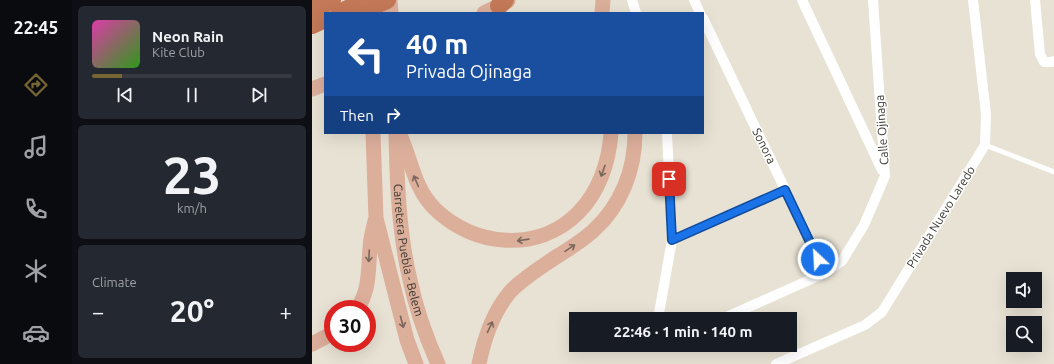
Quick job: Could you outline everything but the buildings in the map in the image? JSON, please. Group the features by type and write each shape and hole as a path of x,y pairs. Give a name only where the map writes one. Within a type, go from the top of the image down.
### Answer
{"highway":[{"path":"312,9 332,0"},
{"path":"341,12 368,0"},
{"path":"360,12 387,0"},
{"path":"312,25 324,19"},
{"path":"312,34 324,28"}],"main road":[{"path":"368,0 369,12"},
{"path":"390,0 391,12"},
{"path":"602,12 603,0"},
{"path":"312,89 324,84"},
{"name":"Carretera Puebla - Belem","path":"373,134 376,218 407,340 416,364"},
{"name":"Carretera Puebla - Belem","path":"396,134 398,188 409,280 422,326 438,364"},
{"path":"399,134 420,189 426,199 443,216 461,229 480,237 515,241 537,237 548,233 570,220 578,213 592,194 602,176 608,154 610,134"},
{"path":"479,364 485,339 497,312 510,293 526,278 585,237 602,222 609,213 620,196 628,176 634,155 635,134"},
{"path":"363,300 367,287 370,247 376,218"},
{"path":"312,344 324,337"}],"street":[{"path":"632,0 636,12"},
{"path":"694,0 700,12"},
{"path":"802,0 885,176"},
{"name":"Calle Ojinaga","path":"738,312 825,273 842,261 864,225 885,176 873,0"},
{"name":"Privada Nuevo Laredo","path":"776,364 865,325 882,312 985,145 986,114 973,0"},
{"path":"1034,0 1040,54 1049,61"},
{"name":"Sonora","path":"704,20 825,273"},
{"path":"659,312 672,240 667,134"},
{"path":"672,240 785,190"}],"lane":[{"path":"985,145 1054,172"}],"route":[{"path":"669,179 672,240 785,190 818,259"}]}
